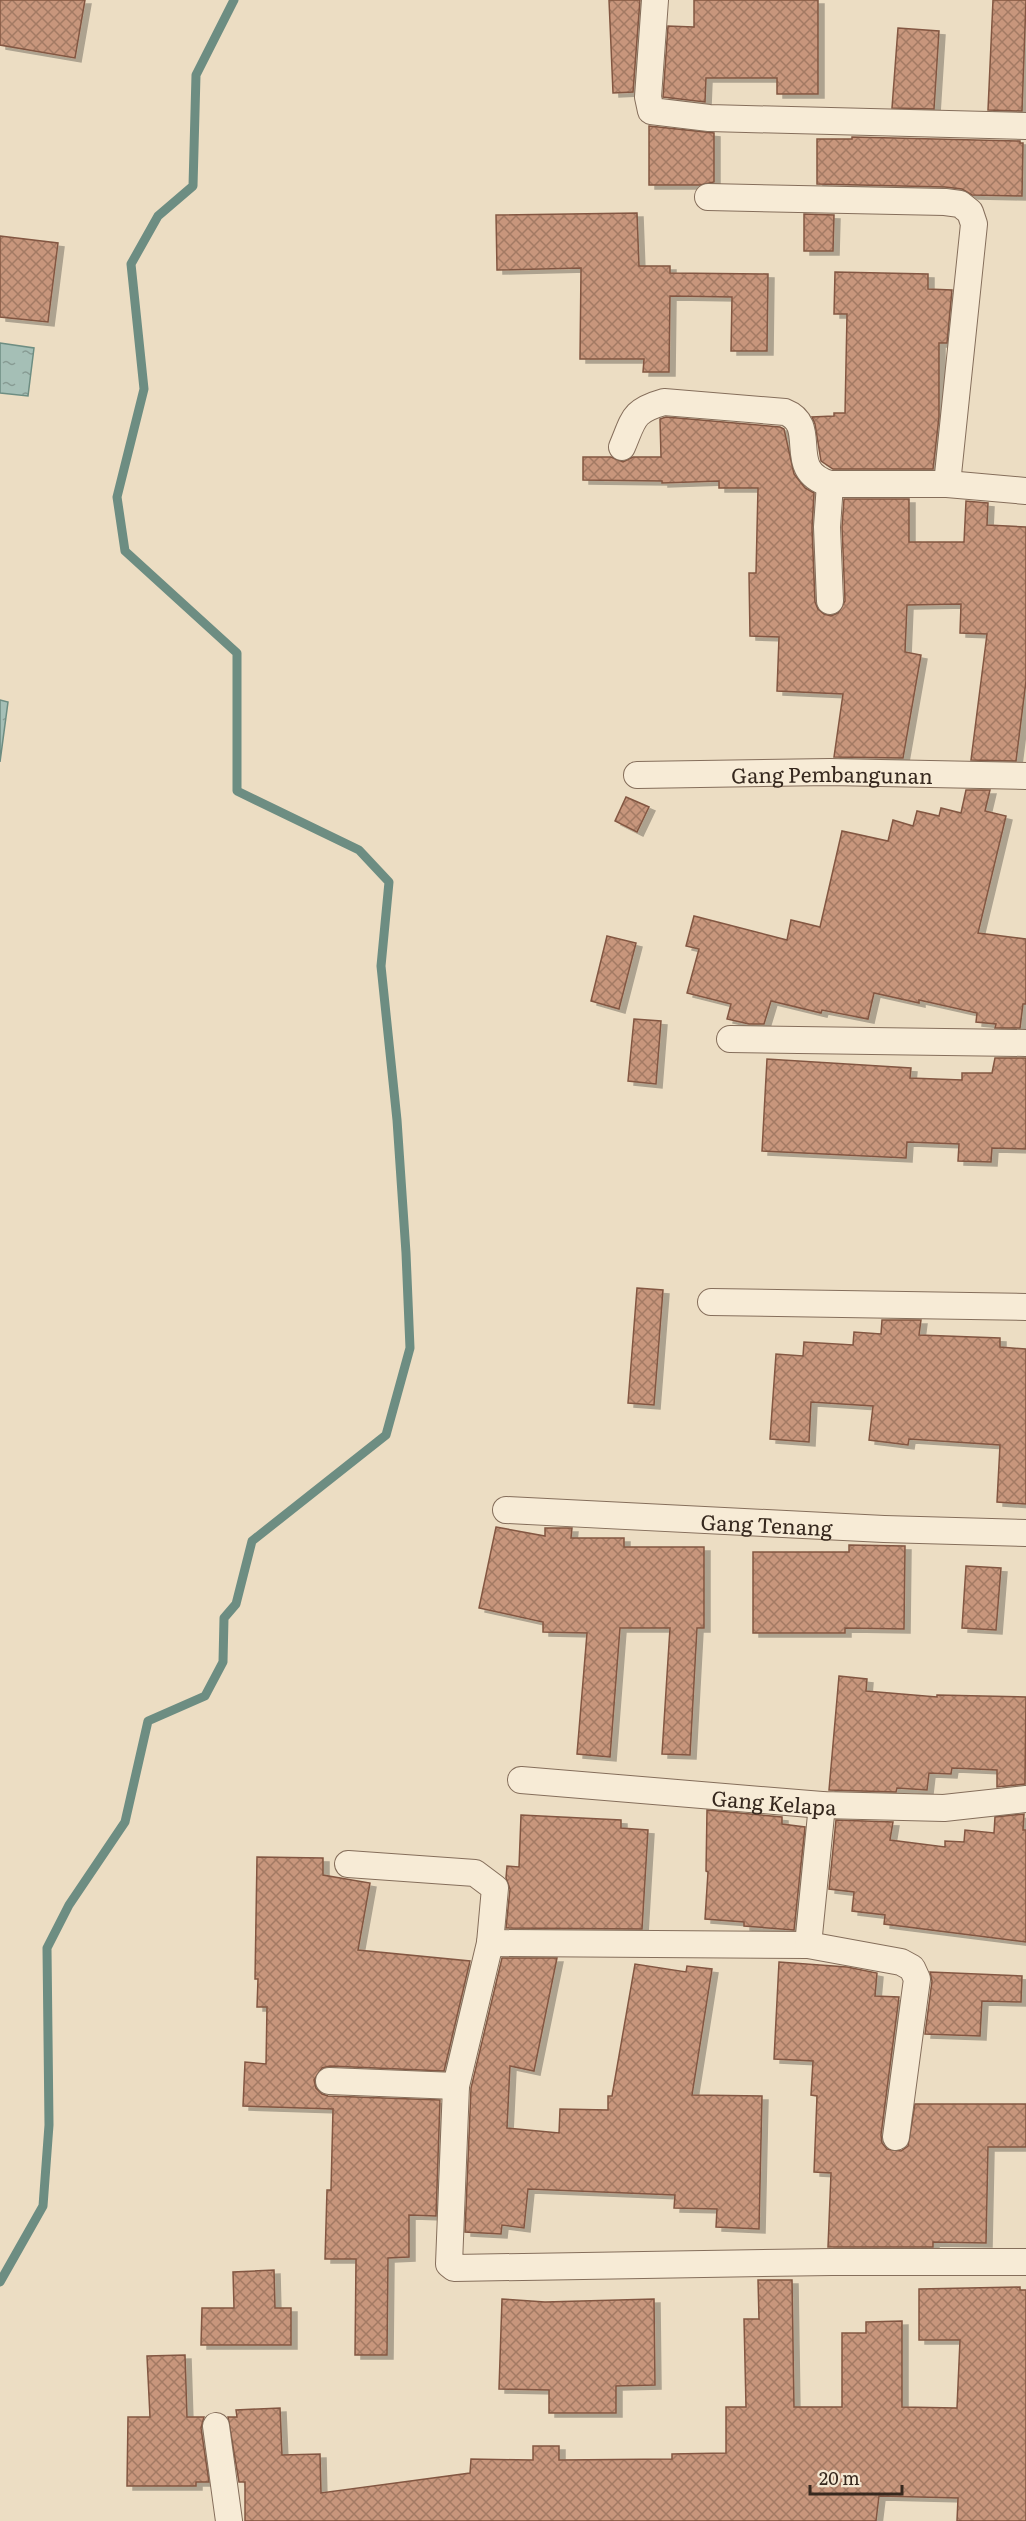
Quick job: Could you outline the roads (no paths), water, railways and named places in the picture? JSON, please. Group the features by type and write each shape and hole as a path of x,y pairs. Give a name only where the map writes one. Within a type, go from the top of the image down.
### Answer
{"street":[{"path":"655,0 648,97 651,111 709,118 1026,126"},
{"path":"708,197 945,202 960,204 970,212 974,224 970,280 947,484"},
{"path":"622,447 634,419 645,407 664,402 785,412 794,416 801,424 808,471 818,480 830,484 947,484 1026,491"},
{"path":"830,484 827,527 830,601"},
{"name":"Gang Pembangunan","path":"637,775 830,772 1026,776"},
{"path":"730,1039 1026,1043"},
{"path":"711,1302 1026,1307"},
{"name":"Gang Tenang","path":"506,1510 884,1529 1026,1533"},
{"name":"Gang Kelapa","path":"521,1780 822,1805 944,1808 1026,1799"},
{"path":"808,1945 822,1805"},
{"path":"348,1864 475,1873 495,1888 490,1943 456,2086 449,2264 454,2268 832,2262 1026,2262"},
{"path":"490,1943 808,1945 901,1962 912,1968 917,1979 896,2137"},
{"path":"329,2081 456,2086"},
{"path":"216,2426 229,2521"}],"water":[{"path":"0,343 34,348 28,396 0,393"},
{"path":"0,700 8,702 0,762"}],"waterway":[{"path":"0,2282 43,2206 49,2125 47,1948 69,1905 125,1822 148,1721 205,1696 223,1662 224,1618 236,1604 252,1541 386,1435 410,1348 397,1120 381,966 389,882 359,850 237,791 237,653 125,551 117,497 144,389 131,264 158,216 193,186 196,75 234,0"}]}
